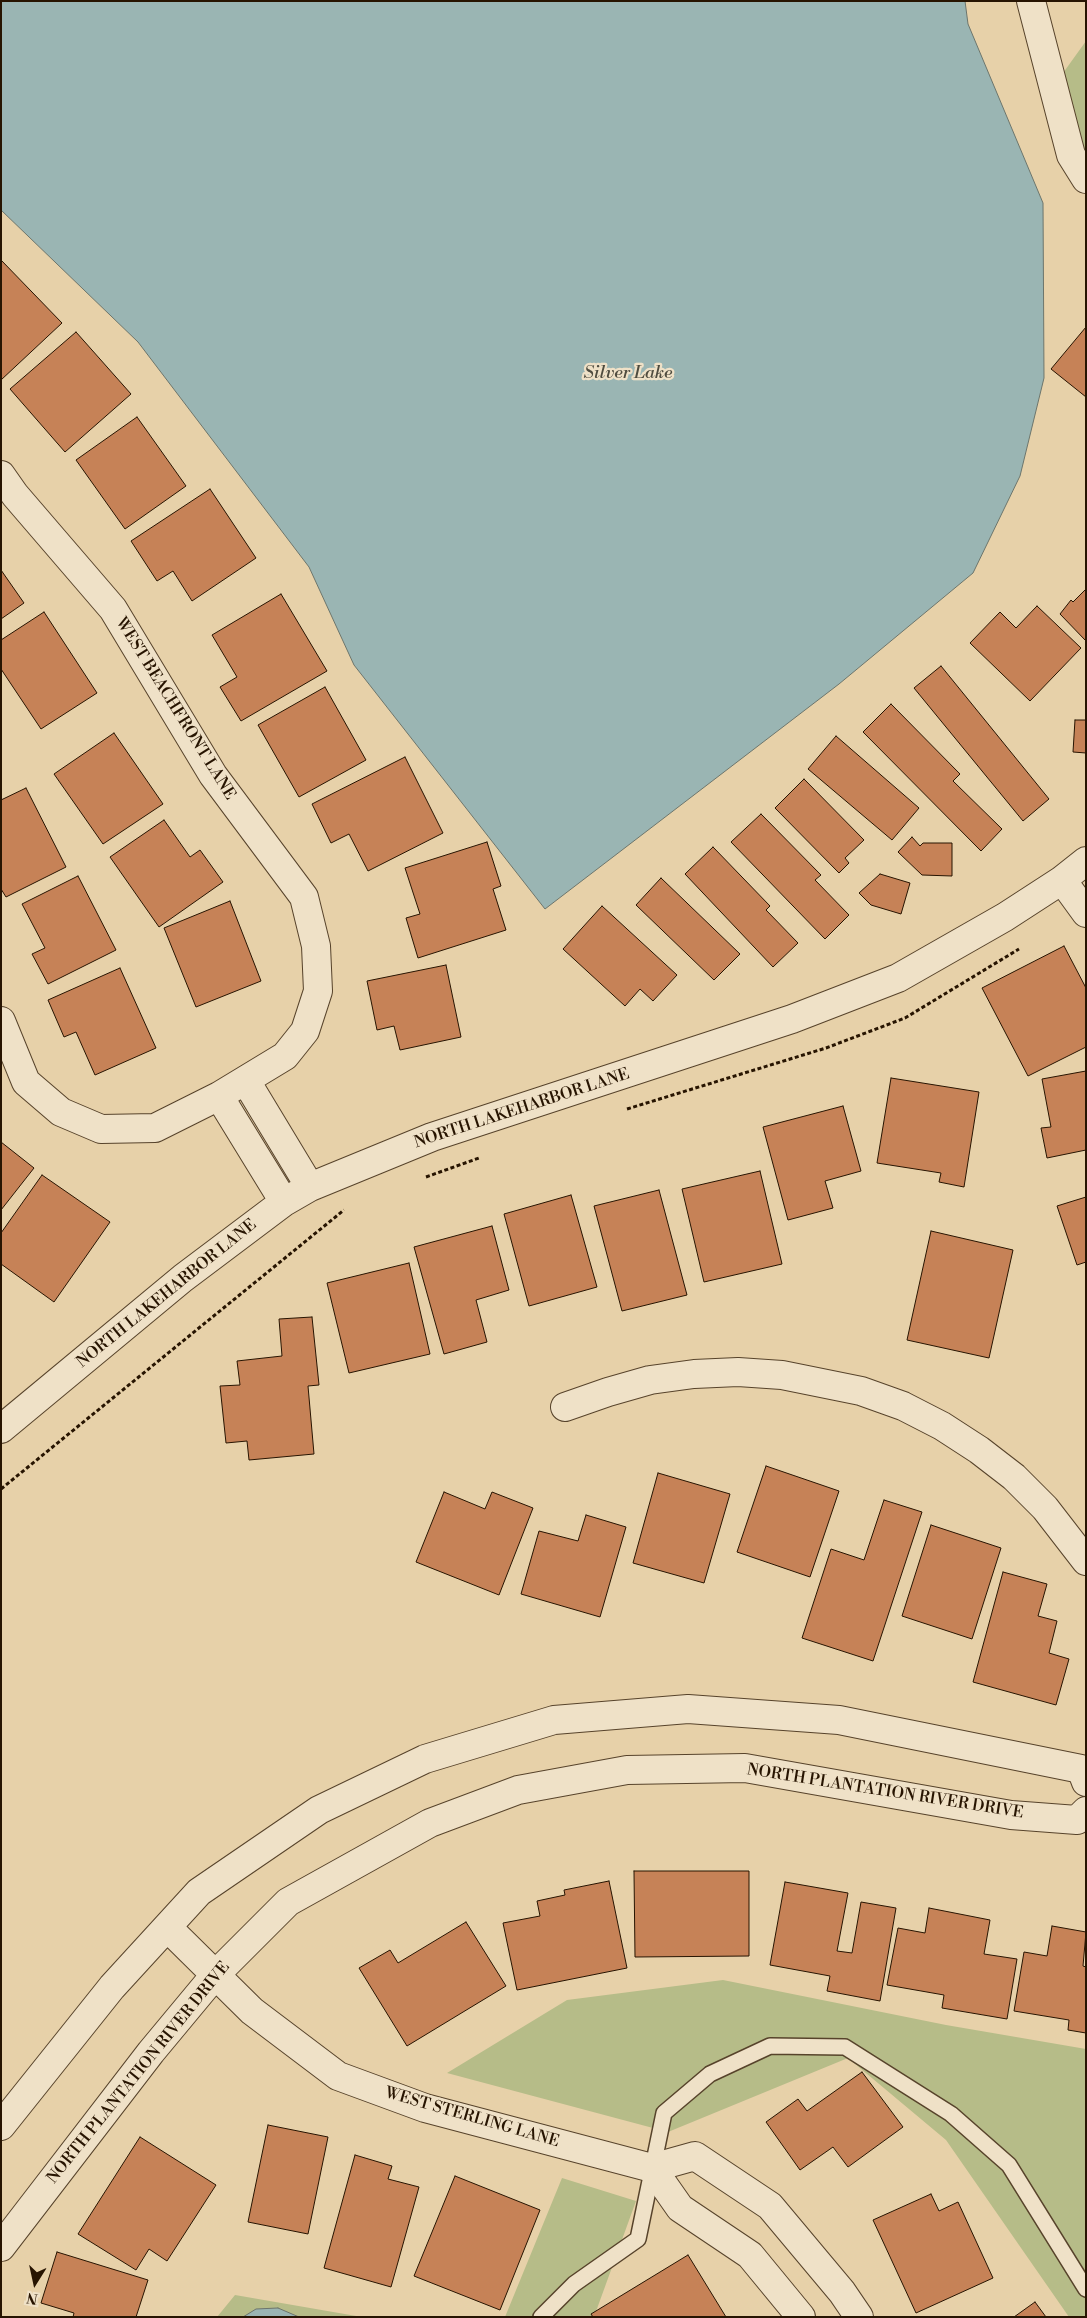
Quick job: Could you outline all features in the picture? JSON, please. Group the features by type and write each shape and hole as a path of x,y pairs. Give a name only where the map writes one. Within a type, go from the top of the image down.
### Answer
{"street":[{"path":"1031,1 1071,154 1086,179"},
{"name":"WEST BEACHFRONT LANE","path":"1,475 15,495 113,609 213,775 304,897 316,946 318,991 304,1031 285,1056 219,1096 155,1128 101,1129 61,1112 26,1082 1,1021"},
{"name":"NORTH LAKEHARBOR LANE","path":"1,1429 183,1278 284,1202 310,1187 432,1137 792,1019 898,978 1005,917 1086,862"},
{"path":"1062,880 1086,913"},
{"path":"246,1081 310,1187"},
{"path":"219,1096 284,1202"},
{"path":"565,1407 650,1380 703,1373 782,1374 861,1392 902,1406 942,1426 979,1450 1014,1477 1045,1508 1086,1561"},
{"path":"1,2126 112,1987 200,1892 319,1810 425,1759 554,1720 688,1709 839,1720 1081,1769 1086,1782"},
{"name":"NORTH PLANTATION RIVER DRIVE","path":"1,2247 151,2052 215,1975 288,1902 430,1823 518,1790 627,1770 746,1768 1011,1815 1077,1820 1086,1811"},
{"name":"WEST STERLING LANE","path":"167,1927 252,2011 338,2076 425,2108 652,2168"},
{"path":"801,2317 750,2255 680,2208 652,2168 695,2156 770,2206 842,2292 859,2317"}],"lane":[{"path":"541,2317 574,2284 638,2239 664,2113 710,2074 770,2046 845,2047 951,2114 1009,2165 1086,2289"}],"path":[{"path":"623,1111 826,1048 906,1018 1021,947"},
{"path":"417,1180 483,1156"},
{"path":"1,1489 344,1209"}],"green space":[{"path":"1086,41 1086,179 1053,87"},
{"path":"723,1980 946,2025 1086,2049 1086,2317 1069,2317 946,2140 848,2058 668,2132 447,2073 567,2000"},
{"path":"562,2178 636,2201 594,2317 505,2317"},
{"path":"235,2295 362,2317 217,2317"}],"water":[{"name":"Silver Lake","path":"1,1 965,1 968,24 1043,203 1044,378 1020,476 973,573 839,684 545,909 354,665 309,567 138,342 1,210"},
{"path":"278,2308 299,2317 243,2317 256,2309"}],"building":[{"path":"1,260 62,323 1,380"},
{"path":"1086,327 1086,397 1051,369"},
{"path":"76,332 131,394 65,452 10,389"},
{"path":"137,417 186,486 125,529 76,460"},
{"path":"210,489 256,558 192,601 173,571 157,581 131,541"},
{"path":"1,570 24,603 1,619"},
{"path":"1086,589 1086,641 1060,614 1071,600 1073,602"},
{"path":"281,594 327,671 241,721 220,687 237,677 212,635"},
{"path":"1037,606 1081,648 1030,701 970,643 1000,612 1016,628"},
{"path":"44,612 97,693 41,729 1,669 1,640"},
{"path":"941,666 1049,799 1023,821 914,688"},
{"path":"325,687 366,760 299,797 258,725"},
{"path":"891,704 960,774 953,781 1002,829 981,851 863,732"},
{"path":"1075,720 1086,720 1086,753 1073,752"},
{"path":"114,733 163,804 103,844 54,774"},
{"path":"836,736 919,808 892,840 808,769"},
{"path":"405,757 443,833 368,871 349,834 331,843 312,804"},
{"path":"804,779 864,840 845,858 849,863 839,873 775,808"},
{"path":"26,788 66,867 6,897 1,889 1,800"},
{"path":"761,814 821,875 815,880 849,915 825,939 731,842"},
{"path":"164,820 190,857 200,850 223,882 159,927 110,857"},
{"path":"912,837 920,846 923,843 952,843 952,876 922,875 898,852"},
{"path":"487,842 501,886 493,889 506,930 418,958 406,918 420,914 405,868"},
{"path":"713,847 770,906 766,910 798,943 773,967 685,874"},
{"path":"880,874 910,883 901,914 871,905 859,893"},
{"path":"78,876 116,950 48,984 32,954 45,948 22,904"},
{"path":"661,878 740,954 714,980 636,905"},
{"path":"230,901 261,981 196,1007 164,928"},
{"path":"602,906 677,975 653,1001 640,989 625,1006 563,949"},
{"path":"1064,946 1086,988 1086,1047 1028,1076 982,988"},
{"path":"446,965 461,1037 400,1050 394,1026 377,1030 367,981"},
{"path":"120,968 156,1048 95,1075 76,1032 64,1037 48,1000"},
{"path":"1086,1071 1086,1150 1047,1158 1041,1128 1051,1127 1042,1079"},
{"path":"891,1078 979,1092 964,1187 939,1182 941,1173 877,1163"},
{"path":"843,1106 861,1171 825,1181 833,1208 788,1220 763,1127"},
{"path":"1,1142 34,1168 1,1210"},
{"path":"760,1171 782,1264 704,1282 682,1189"},
{"path":"42,1175 110,1222 54,1302 1,1264 1,1233"},
{"path":"659,1190 687,1295 622,1311 594,1206"},
{"path":"571,1195 597,1287 529,1306 504,1214"},
{"path":"1086,1197 1086,1262 1077,1265 1057,1206"},
{"path":"492,1226 509,1290 476,1300 487,1342 444,1354 414,1247"},
{"path":"931,1231 1013,1250 989,1358 907,1340"},
{"path":"409,1263 430,1354 349,1373 327,1283"},
{"path":"312,1317 319,1385 308,1386 314,1454 249,1460 247,1441 226,1443 220,1386 240,1385 237,1361 282,1356 279,1319"},
{"path":"766,1466 839,1491 810,1577 737,1552"},
{"path":"658,1473 730,1494 704,1583 633,1563"},
{"path":"444,1492 485,1509 492,1492 533,1508 499,1595 416,1562"},
{"path":"884,1500 922,1512 873,1661 802,1638 831,1549 864,1560"},
{"path":"586,1515 626,1527 600,1617 521,1594 539,1531 578,1541"},
{"path":"931,1525 1001,1548 972,1639 902,1616"},
{"path":"1003,1572 1047,1584 1038,1616 1057,1621 1049,1653 1069,1659 1056,1705 973,1682"},
{"path":"634,1871 749,1871 749,1956 635,1957"},
{"path":"609,1881 627,1968 517,1990 503,1923 540,1916 537,1901 565,1895 564,1890"},
{"path":"785,1882 848,1893 837,1951 852,1953 861,1902 896,1908 880,2001 827,1991 830,1976 770,1965"},
{"path":"929,1908 990,1920 984,1954 1017,1959 1007,2019 942,2008 944,1995 887,1985 898,1928 925,1933"},
{"path":"466,1922 506,1986 407,2046 359,1968 390,1950 398,1963"},
{"path":"1052,1926 1086,1932 1083,1966 1086,1967 1086,2033 1068,2030 1069,2020 1014,2011 1024,1952 1047,1956"},
{"path":"862,2072 903,2127 848,2167 833,2147 800,2170 766,2122 798,2099 807,2111"},
{"path":"268,2125 328,2137 308,2234 248,2222"},
{"path":"140,2137 216,2185 167,2261 149,2249 136,2270 78,2234"},
{"path":"355,2155 392,2166 388,2179 419,2187 391,2287 324,2268"},
{"path":"455,2176 540,2210 500,2310 414,2276"},
{"path":"931,2194 939,2211 958,2202 993,2278 916,2313 873,2220"},
{"path":"57,2252 148,2280 136,2317 73,2317 74,2313 41,2303"},
{"path":"688,2255 726,2317 593,2317 591,2314"},
{"path":"1035,2302 1046,2317 1014,2317"}]}
